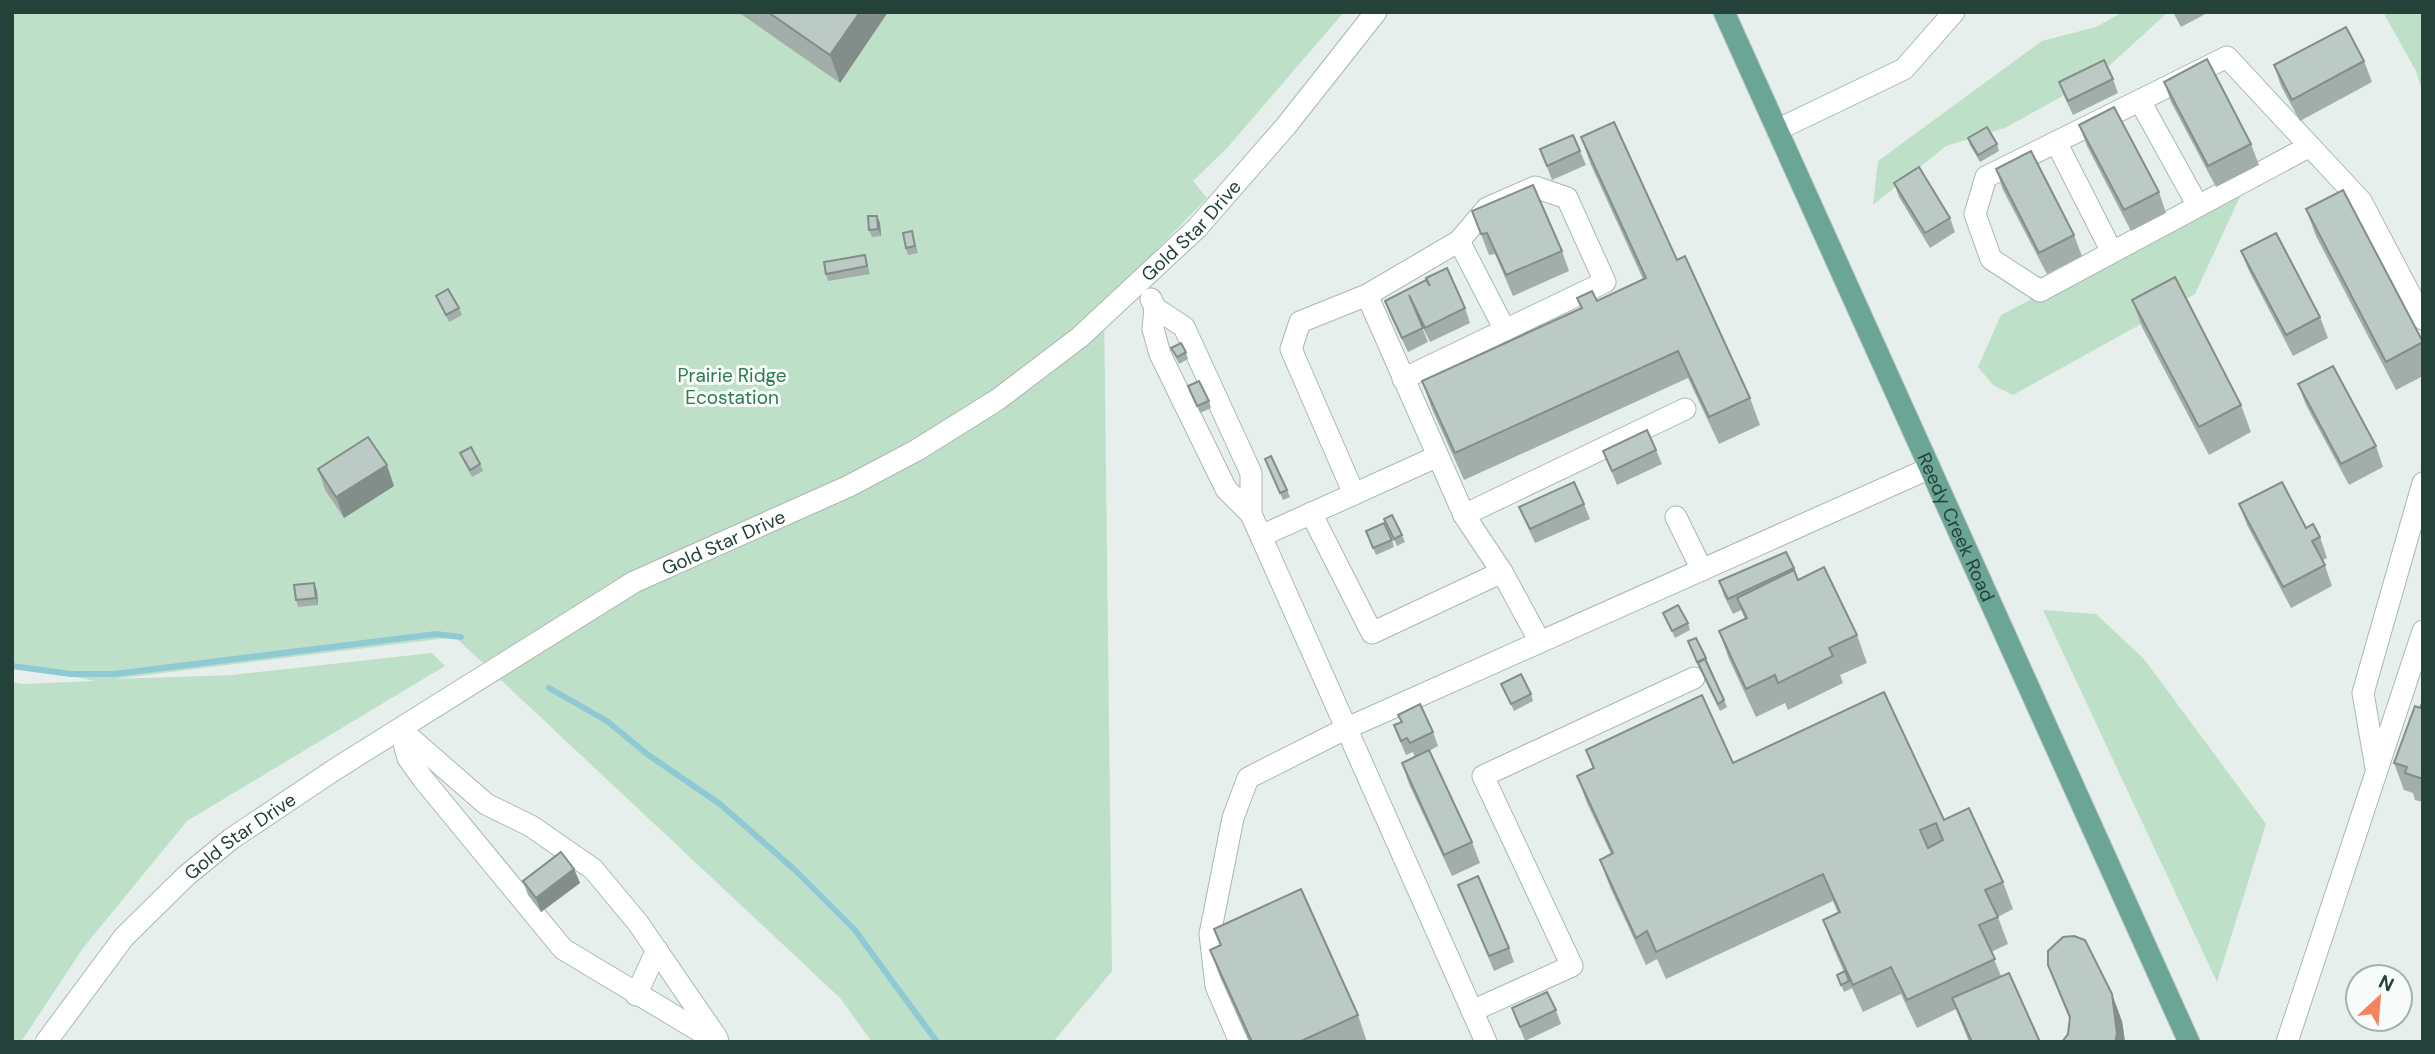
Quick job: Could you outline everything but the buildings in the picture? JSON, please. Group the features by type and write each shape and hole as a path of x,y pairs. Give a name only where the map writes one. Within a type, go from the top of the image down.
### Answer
{"main road":[{"name":"Reedy Creek Road","path":"1724,12 2189,1042"}],"street":[{"name":"Gold Star Drive","path":"46,1042 100,965 186,876 231,839 634,582 849,486 918,450 1007,392 1080,337 1142,282 1230,191 1377,12"},
{"path":"1777,130 1904,69 1954,12"},
{"path":"2310,146 2040,290 1991,259 1975,215 1986,177 2227,57 2310,146 2361,201 2423,319"},
{"path":"2140,101 2199,206"},
{"path":"2056,142 2112,252"},
{"path":"1354,494 1291,349 1300,322 1367,295 1459,241 1487,208 1535,187 1567,198 1605,282 1403,379"},
{"path":"1459,241 1505,330"},
{"path":"1142,282 1155,308 1184,327 1251,473 1251,514"},
{"path":"1367,295 1436,457 1464,515 1503,572 1540,642"},
{"path":"1155,308 1153,329 1160,354 1226,489 1251,514 1486,1042"},
{"path":"1464,515 1685,409"},
{"path":"1261,536 1436,457"},
{"path":"1240,1042 1216,986 1210,934 1233,818 1248,778 1345,729 1930,468"},
{"path":"2377,771 2363,693 2423,484"},
{"path":"1311,513 1372,633 1503,572"},
{"path":"1676,517 1702,570"},
{"path":"2287,1042 2423,631"},
{"path":"1472,1011 1572,966 1483,776 1694,678"},
{"path":"400,729 486,803 531,825 593,869 657,950 719,1042"},
{"path":"400,729 408,758 423,779 563,949 636,995 719,1042"},
{"path":"636,995 657,950"}],"green space":[{"name":"Prairie Ridge Ecostation","path":"12,12 1344,12 1227,148 1193,181 1207,198 1104,304 1112,971 1053,1042 872,1042 840,998 455,637 114,679 232,675 432,653 445,666 187,821 83,948 21,1042 12,1042 12,682 23,684 95,681 12,664"},
{"path":"2123,12 2168,12 2097,77 2005,128 1946,146 1873,205 1878,161 2042,41 2096,27"},
{"path":"2383,12 2423,12 2423,94 2416,71"},
{"path":"2243,190 2195,294 2013,395 1993,385 1978,367 2001,315"},
{"path":"2043,610 2096,614 2144,659 2266,824 2217,982"}],"waterway":[{"path":"12,666 71,674 114,674 436,634 461,637"},
{"path":"549,688 607,721 647,754 720,804 796,871 854,929 937,1042"}]}
